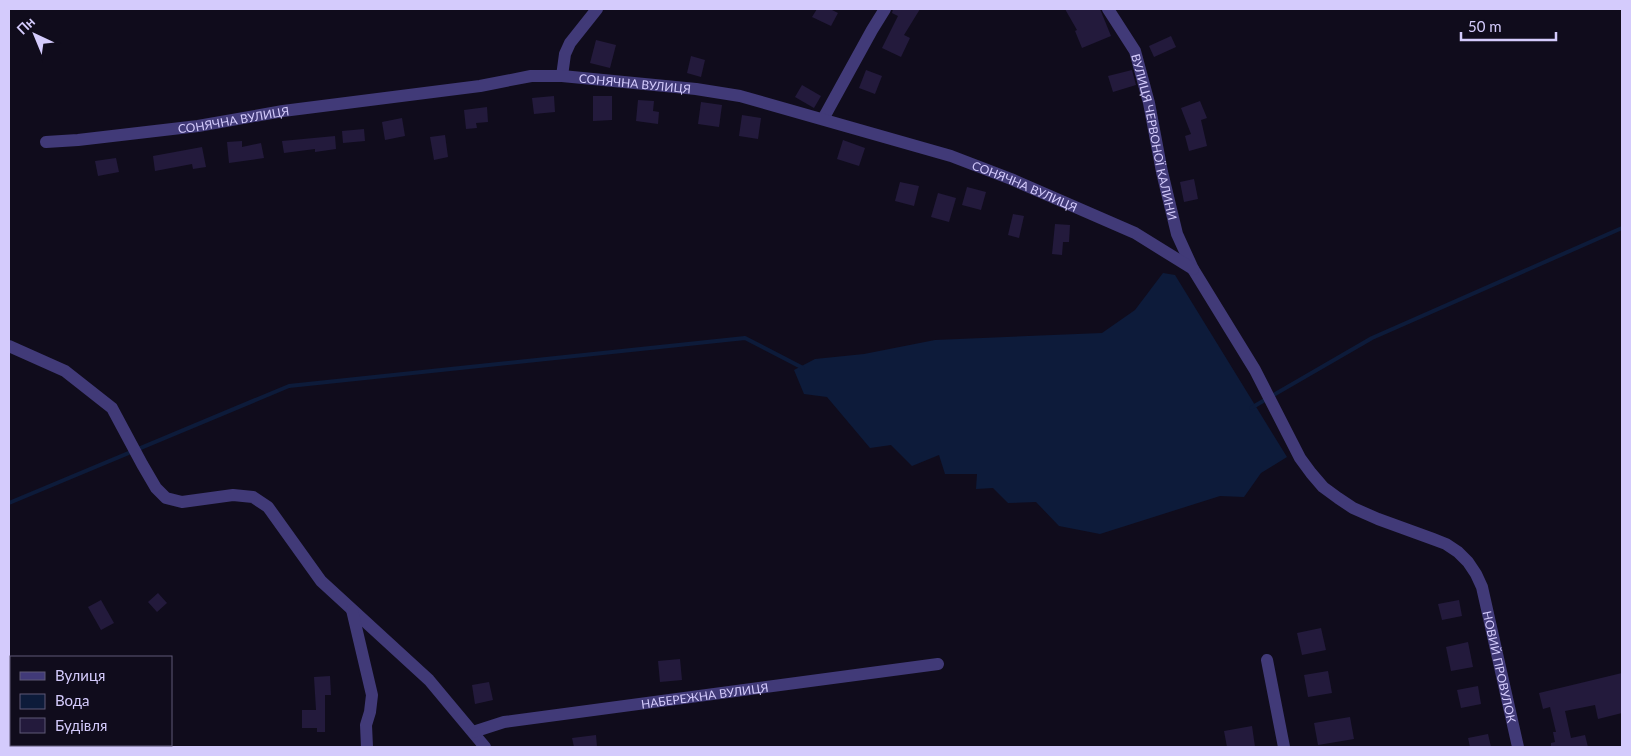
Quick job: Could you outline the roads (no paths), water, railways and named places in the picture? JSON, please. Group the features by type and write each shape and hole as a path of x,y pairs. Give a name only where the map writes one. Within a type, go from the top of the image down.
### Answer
{"street":[{"path":"562,76 565,54 570,43 597,9"},
{"path":"823,119 885,9"},
{"name":"ВУЛИЦЯ ЧЕРВОНОЇ КАЛИНИ","path":"1108,9 1134,51 1149,103 1162,172 1177,234 1193,269 1255,370 1300,458 1323,487 1353,508 1434,539 1452,548 1468,562 1482,587"},
{"name":"СОНЯЧНА ВУЛИЦЯ","path":"46,142 198,126 284,111 480,86 531,76 562,76 696,89 740,96 950,156 1011,179 1135,233 1193,269"},
{"path":"9,346 65,371 112,408 152,480 166,498 182,502 233,495 253,498 268,507 322,581 430,680 485,747"},
{"name":"НОВИЙ ПРОВУЛОК","path":"1482,587 1518,747"},
{"path":"352,610 372,695 366,725 367,747"},
{"path":"1267,660 1284,747"},
{"name":"НАБЕРЕЖНА ВУЛИЦЯ","path":"473,732 504,722 938,664"}],"water":[{"path":"1163,273 1175,275 1287,457 1261,473 1244,497 1220,496 1100,534 1059,526 1036,502 1008,503 993,488 976,489 977,474 945,474 939,455 912,466 891,445 870,448 827,397 804,394 794,370 815,359 864,354 935,340 1102,333 1135,310"}],"waterway":[{"path":"1251,408 1372,338 1622,228"},
{"path":"9,503 289,386 745,338 803,368"}]}
